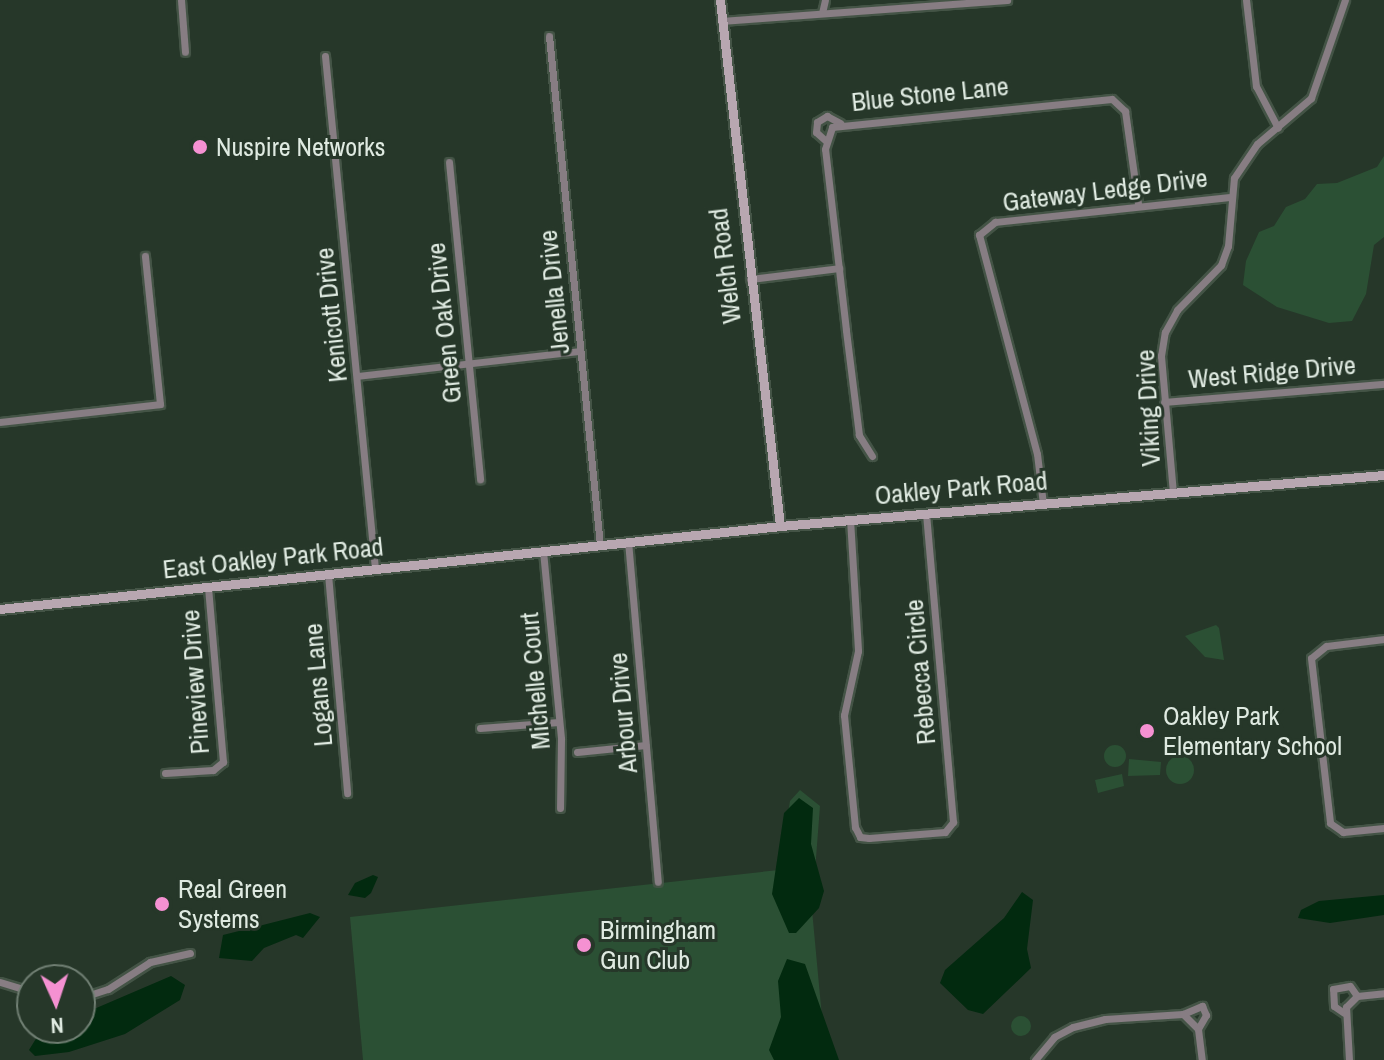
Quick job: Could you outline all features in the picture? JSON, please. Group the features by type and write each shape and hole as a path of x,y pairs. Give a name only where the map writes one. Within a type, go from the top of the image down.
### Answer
{"street":[{"path":"181,0 185,52"},
{"name":"Welch Road","path":"720,0 749,279 780,526"},
{"path":"822,13 825,0"},
{"path":"721,21 1007,0"},
{"path":"1246,0 1256,86 1278,128"},
{"name":"Viking Drive","path":"1173,493 1164,402 1165,332 1177,310 1221,265 1229,235 1229,197 1245,157 1315,92 1345,0"},
{"name":"Jenella Drive","path":"549,36 600,545"},
{"name":"Kenicott Drive","path":"325,56 375,569"},
{"name":"Blue Stone Lane","path":"872,456 859,435 826,141 829,131 840,123 1112,99 1125,111 1138,204"},
{"path":"826,141 817,134 817,122 827,116 840,123"},
{"name":"Green Oak Drive","path":"449,162 480,479"},
{"name":"Gateway Ledge Drive","path":"1043,504 1037,454 979,235 995,222 1138,204 1229,197"},
{"path":"0,422 160,404 145,256"},
{"path":"749,279 839,268"},
{"path":"357,376 580,351"},
{"name":"West Ridge Drive","path":"1164,402 1384,384"},
{"name":"Oakley Park Road","path":"543,551 850,519 1384,475"},
{"name":"Rebecca Circle","path":"850,519 858,651 844,715 856,832 869,838 951,827 926,513"},
{"name":"Arbour Drive","path":"628,541 658,882"},
{"name":"East Oakley Park Road","path":"3,609 543,551"},
{"name":"Michelle Court","path":"543,551 559,722 560,808"},
{"name":"Logans Lane","path":"328,574 347,793"},
{"name":"Pineview Drive","path":"165,773 213,770 223,762 208,587"},
{"path":"1384,639 1326,646 1311,658 1330,823 1343,832 1384,828"},
{"path":"480,728 559,722"},
{"path":"577,752 646,745"},
{"path":"96,993 108,989 150,962 190,953"},
{"path":"1349,1060 1344,1013 1330,998 1333,989 1350,986 1357,996"},
{"path":"1344,1013 1357,996 1384,993"},
{"path":"1187,1015 1190,1007 1205,1009 1198,1029 1202,1060"},
{"path":"1187,1015 1198,1029"},
{"path":"1035,1060 1054,1037 1073,1027 1105,1019 1187,1015"}],"shaded area":[{"path":"1384,156 1384,237 1374,245 1366,294 1352,321 1329,323 1277,307 1243,285 1246,261 1259,232 1274,226 1286,207 1305,199 1317,184 1337,183 1377,167"},
{"path":"1216,625 1224,660 1205,657 1185,636"},
{"path":"1115,745 1123,748 1126,756 1123,764 1115,767 1107,764 1104,756 1107,748"},
{"path":"1180,756 1190,760 1194,770 1190,780 1180,784 1170,780 1166,770 1170,760"},
{"path":"1129,759 1161,762 1160,775 1128,776"},
{"path":"1122,774 1124,786 1098,793 1095,780"},
{"name":"Birmingham Gun Club","path":"800,790 820,806 812,910 826,1060 363,1060 350,917 779,870 790,801"},
{"path":"799,798 813,808 811,844 824,891 819,908 796,933 789,933 772,894 784,813"},
{"path":"373,875 378,877 371,893 365,898 348,895 355,883"},
{"path":"1022,892 1033,900 1027,949 1031,968 983,1014 968,1010 940,983 945,970 1004,918"},
{"path":"1384,895 1384,915 1330,923 1298,918 1301,910 1319,901"},
{"path":"310,913 320,917 303,938 296,935 264,948 252,961 219,958 223,935"},
{"path":"787,959 805,964 839,1060 774,1060 769,1050 781,1017 778,981"},
{"path":"171,976 185,985 180,1000 125,1034 96,1043 96,1008"},
{"path":"1021,1016 1028,1019 1031,1026 1028,1033 1021,1036 1014,1033 1011,1026 1014,1019"},
{"path":"33,1044 94,1044 69,1052 35,1056 29,1050"}],"place":[{"name":"Nuspire Networks","path":"200,147"},
{"name":"Oakley Park Elementary School","path":"1147,731"},
{"name":"Real Green Systems","path":"162,904"},
{"name":"Birmingham Gun Club","path":"584,945"}]}
